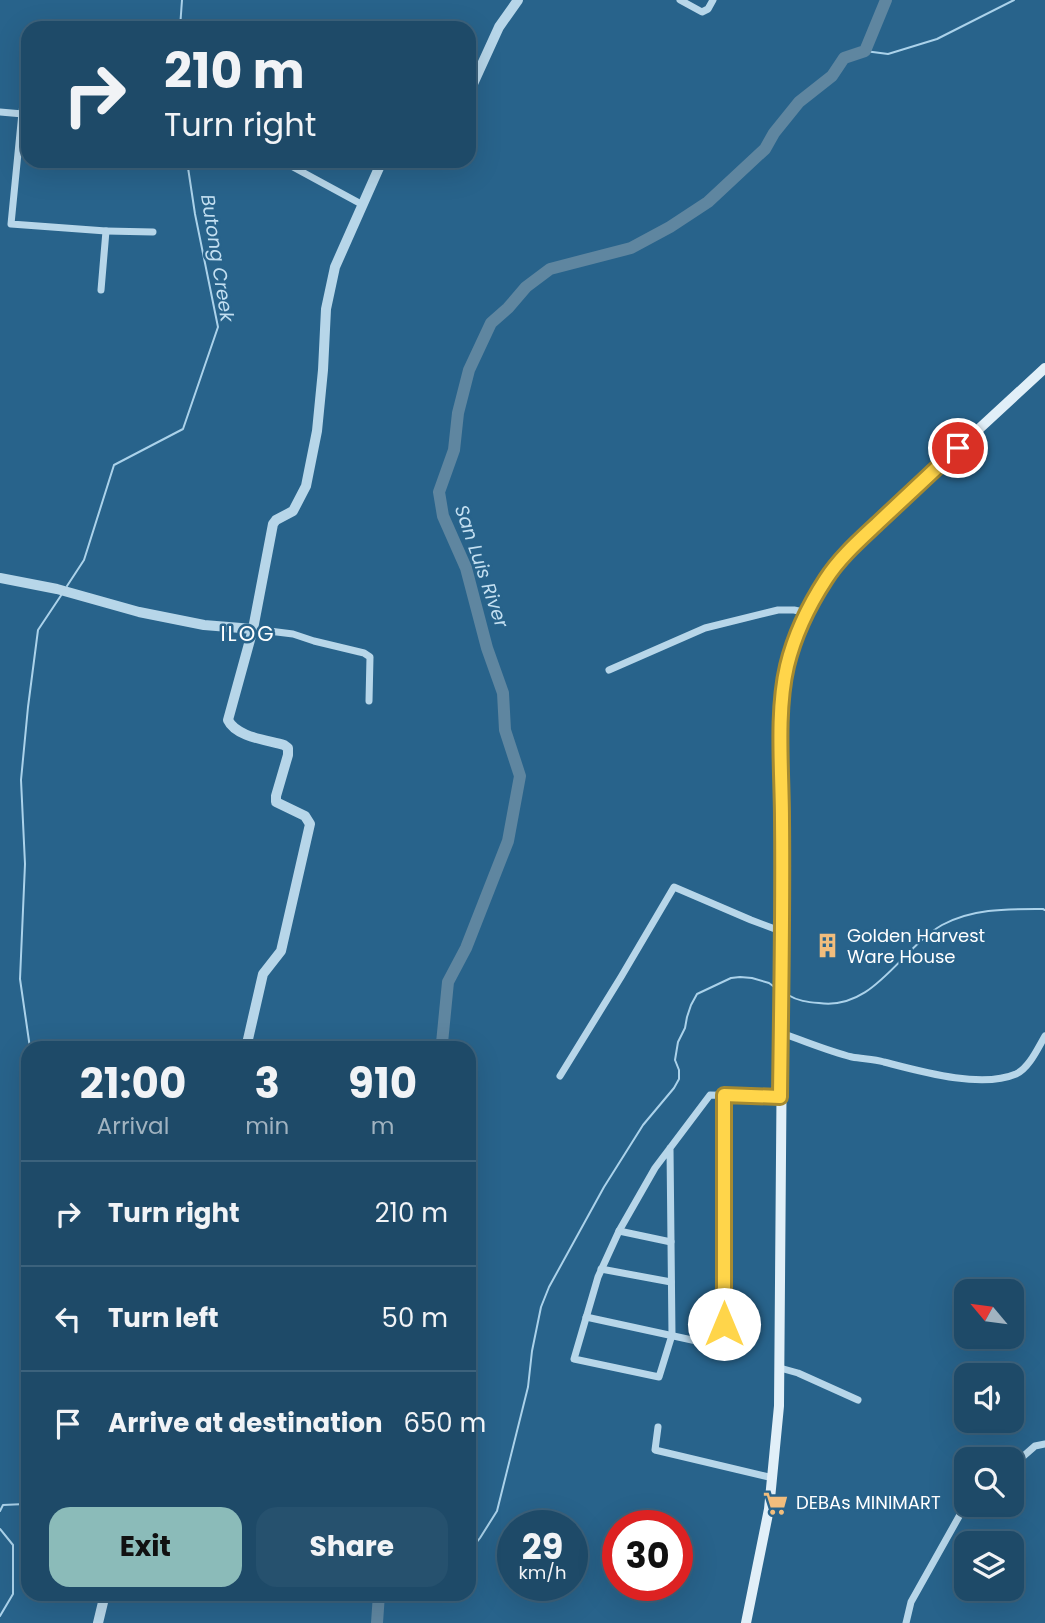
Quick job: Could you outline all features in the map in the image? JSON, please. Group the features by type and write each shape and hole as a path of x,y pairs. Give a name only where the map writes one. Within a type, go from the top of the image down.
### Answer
{"main road":[{"path":"746,1623 769,1509 777,1437 780,1368 783,695 790,655 808,613 835,566 1045,368"}],"street":[{"path":"476,77 499,27 518,0"},
{"path":"680,0 702,12 708,9 713,0"},
{"path":"0,112 21,114"},
{"path":"21,132 11,224 106,232 153,232"},
{"path":"295,168 363,205"},
{"path":"248,1041 262,974 281,951 310,824 305,816 276,802 288,748 239,733 229,720 253,629 273,524 293,512 306,486 317,432 326,309 335,267 379,168"},
{"path":"101,290 106,232"},
{"path":"0,578 57,589 139,612 204,625 293,634 364,653 370,657 369,701"},
{"path":"609,670 705,628 778,610 808,613"},
{"path":"559,1076 674,887 783,932"},
{"path":"781,1033 856,1058 935,1074 982,1079 1020,1072 1045,1036"},
{"path":"670,1148 672,1335 659,1377 574,1359 601,1269 619,1231 655,1168 670,1148 710,1095 780,1097"},
{"path":"724,1095 724,1347"},
{"path":"655,1168 670,1168"},
{"path":"619,1231 671,1242"},
{"path":"601,1269 671,1282"},
{"path":"586,1317 738,1350"},
{"path":"780,1368 798,1373 858,1400"},
{"path":"658,1427 655,1450 773,1478"},
{"path":"1024,1456 1035,1446 1045,1444"},
{"path":"906,1623 911,1602 959,1517"},
{"path":"98,1623 103,1601"}],"waterway":[{"name":"Butong Creek","path":"180,21 182,0"},
{"name":"San Luis River","path":"442,1041 448,982 466,948 508,841 520,776 505,730 503,693 487,648 466,568 443,516 439,492 454,450 458,413 469,370 491,323 526,287 550,269 631,248 708,202 765,149 799,102 832,76 844,58 865,51 886,0"},
{"path":"865,51 888,54 937,39 1014,0"},
{"name":"Butong Creek","path":"67,586 84,560 114,465 183,429 218,327 188,168"},
{"name":"Butong Creek","path":"29,1041 20,979 25,864 21,780 38,630 62,594"},
{"path":"788,995 795,999 819,1003 838,1003 856,998 885,976 927,936 954,919 991,911 1045,910"},
{"path":"476,1543 497,1511 528,1387 541,1307 549,1287 604,1187 643,1125 679,1079 675,1060 678,1042 691,1005 697,994 731,978 752,978 769,983 777,989"},
{"name":"Butong Creek","path":"0,1511 3,1505 21,1504"},
{"name":"Butong Creek","path":"0,1529 13,1545 13,1594 0,1616"},
{"name":"San Luis River","path":"377,1623 379,1601"}],"place":[{"name":"Golden Harvest Ware House","path":"827,946"},
{"name":"DEBAs MINIMART","path":"776,1503"}],"district":[{"name":"ILOG","path":"248,634"}],"route":[{"path":"724,1324 724,1095 780,1097 782,733 783,695 790,655 808,613 835,566 958,448"}]}
